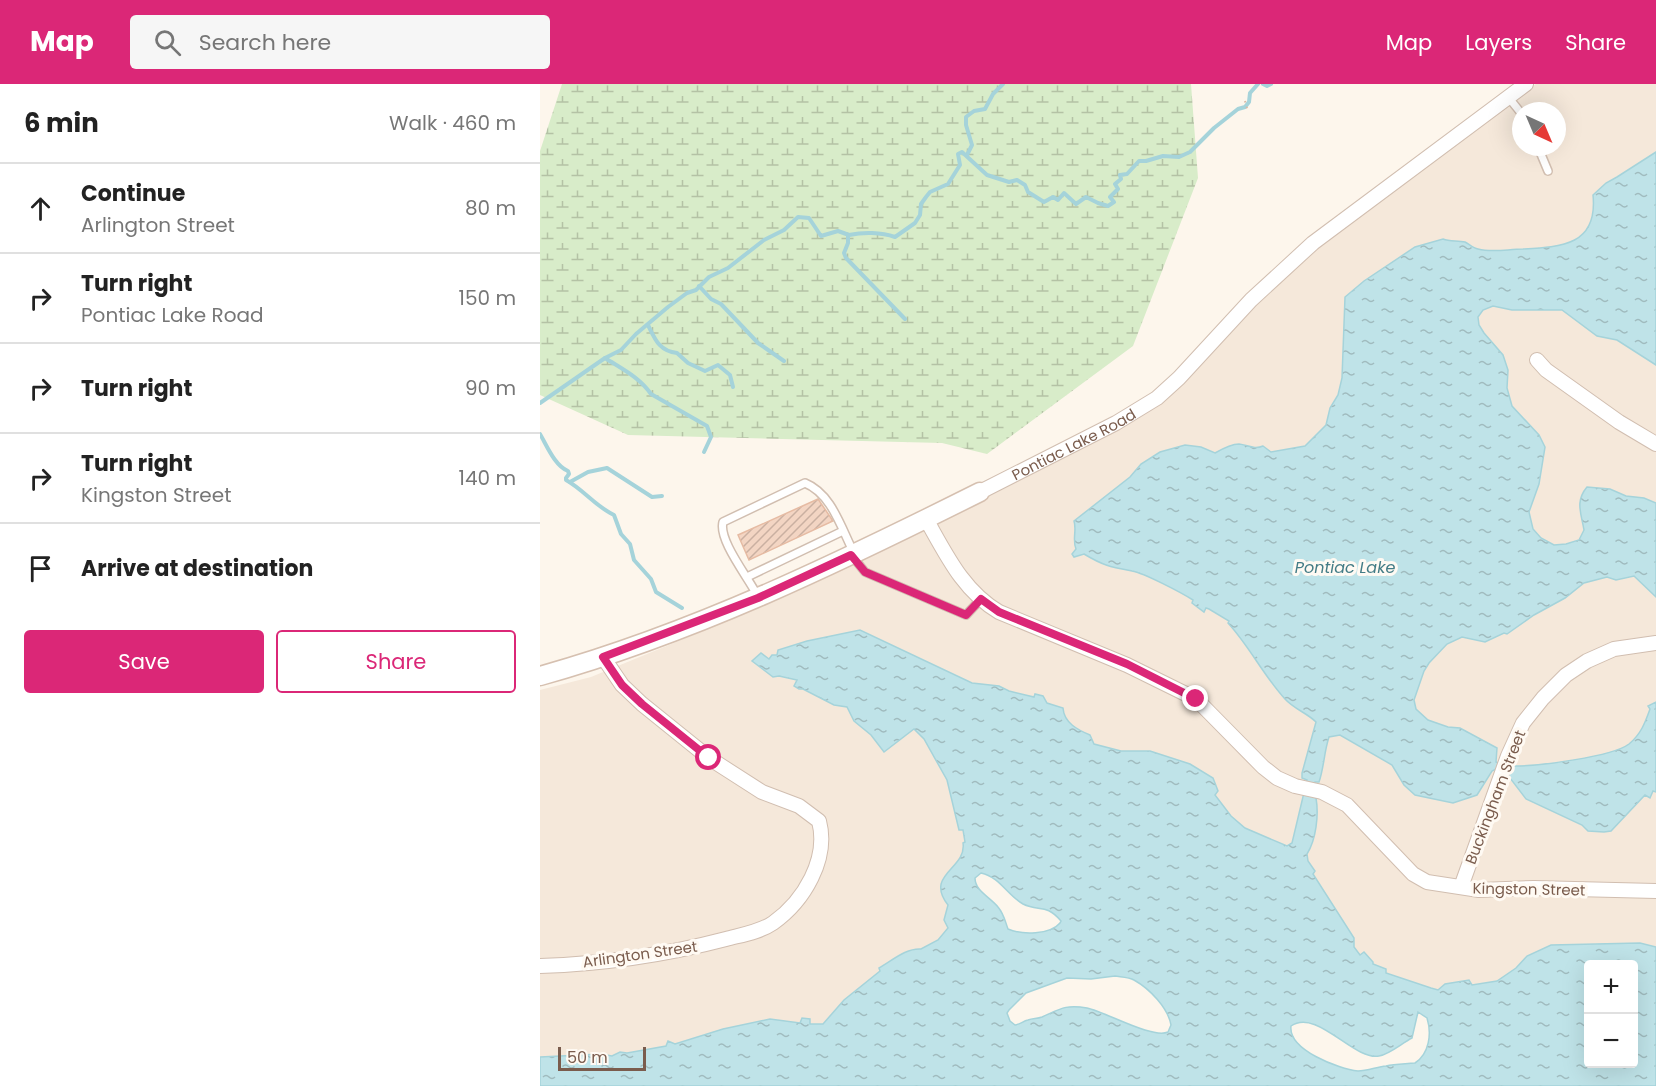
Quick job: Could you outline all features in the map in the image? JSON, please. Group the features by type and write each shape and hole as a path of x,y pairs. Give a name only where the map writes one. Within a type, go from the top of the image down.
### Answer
{"street":[{"name":"Pontiac Lake Road","path":"540,676 603,657 758,598 926,519 1116,423 1157,398 1186,371 1251,300 1313,243 1526,84"},
{"path":"1537,360 1546,370 1618,422 1656,444"},
{"name":"Kingston Street","path":"926,519 956,571 970,590 981,599 999,612 1127,664 1196,699 1263,767 1277,778 1295,786 1322,792 1347,805 1413,874 1427,882 1479,890 1534,888 1656,891"},
{"name":"Buckingham Street","path":"1461,887 1499,777 1523,723 1566,675 1587,661 1614,649 1656,642"},
{"name":"Arlington Street","path":"540,966 653,955 684,950 754,932 772,924 801,896 811,880 820,856 823,834 819,821 799,806 762,792 709,758 622,685 603,657"}],"lane":[{"path":"1509,98 1512,102"},
{"path":"1542,156 1548,171"},
{"path":"758,598 734,558 721,529 723,522 804,483 817,488 828,501 853,554 865,572 966,615 981,599"},
{"path":"747,577 843,531"}],"path":[{"path":"1245,101 1248,112"}],"shaded area":[{"path":"1536,84 1656,84 1656,1072 1638,1065 1638,960 1584,960 1584,1052 971,866 893,1086 540,1086 540,690 591,677 754,610 1138,419 1307,257 1512,102 1512,156 1566,156 1566,102 1512,102"}],"green space":[{"path":"562,84 1191,84 1198,178 1133,346 987,454 942,443 628,435 540,395 540,151"}],"water":[{"name":"Pontiac Lake","path":"1656,152 1656,365 1617,340 1597,336 1562,310 1512,310 1493,306 1483,310 1478,317 1479,325 1484,333 1503,355 1508,370 1507,388 1512,406 1539,435 1545,447 1539,484 1529,512 1533,529 1541,538 1554,545 1579,540 1584,530 1580,502 1587,487 1610,489 1626,496 1644,498 1656,503 1656,597 1634,576 1616,580 1607,577 1584,583 1565,598 1534,615 1507,634 1504,633 1485,642 1462,637 1447,644 1424,671 1414,700 1416,709 1428,720 1448,727 1460,728 1497,748 1496,762 1510,768 1574,760 1620,749 1637,736 1650,709 1648,706 1656,702 1656,792 1653,791 1650,798 1645,795 1611,831 1588,831 1582,825 1526,799 1507,774 1496,769 1492,771 1477,795 1453,803 1415,795 1404,785 1392,765 1340,735 1329,737 1319,782 1315,782 1312,795 1316,798 1317,819 1313,842 1307,854 1308,861 1315,871 1313,874 1354,938 1354,947 1360,955 1364,952 1373,964 1386,969 1386,973 1438,990 1445,984 1469,980 1472,985 1497,981 1516,968 1527,956 1551,945 1640,943 1656,947 1656,1086 540,1086 540,1057 601,1054 612,1056 620,1052 627,1053 666,1046 668,1041 675,1044 723,1029 770,1019 800,1023 802,1018 810,1019 810,1024 823,1024 844,1000 880,971 879,968 905,952 921,949 938,940 948,928 944,920 948,905 942,895 941,886 943,879 963,852 965,842 963,830 959,830 947,780 924,739 914,729 884,752 871,735 854,721 847,707 834,705 799,689 794,686 797,680 773,677 752,661 761,653 769,659 772,655 777,655 778,650 807,641 860,630 972,683 999,686 1034,697 1035,694 1043,696 1047,703 1063,708 1069,722 1090,735 1094,744 1121,751 1150,751 1190,764 1213,778 1218,791 1215,795 1231,816 1245,828 1287,846 1292,843 1307,780 1302,778 1302,773 1316,722 1285,699 1228,623 1229,621 1209,609 1206,608 1204,612 1192,603 1193,600 1145,575 1108,566 1084,554 1074,557 1072,554 1076,549 1074,521 1130,477 1141,464 1160,452 1185,445 1201,447 1215,453 1236,444 1263,446 1271,452 1305,446 1326,425 1330,408 1338,395 1342,378 1345,297 1364,281 1415,247 1443,239 1465,242 1478,249 1495,251 1551,247 1574,240 1583,234 1590,224 1593,195 1606,183","holes":["981,873 993,878 1023,904 1047,910 1056,915 1060,923 1050,930 1036,933 1008,929 995,903 977,887 975,878","1115,976 1130,978 1152,994 1169,1019 1171,1025 1168,1032 1151,1032 1095,1010 1080,1007 1063,1008 1015,1025 1010,1021 1007,1013 1026,993 1067,978 1091,979","1418,1012 1427,1018 1429,1031 1426,1049 1415,1063 1358,1071 1316,1057 1298,1043 1292,1035 1291,1026 1301,1022 1312,1024 1358,1051 1379,1056 1392,1051 1412,1038"]}],"building":[{"path":"818,499 833,521 749,560 738,535"}],"waterway":[{"path":"967,155 972,145 966,117 974,111 985,109 993,94 1003,84"},
{"path":"540,403 605,358 621,350 668,307 687,293 696,290 709,277 728,268 764,240 784,230 798,217 809,218 821,236 838,231 849,235 872,233 895,237 915,223 920,215 921,204 930,192 948,184 960,165 958,154 962,152 987,175 1009,182 1017,180 1025,185 1028,192 1044,202 1053,197 1058,200 1064,193 1076,204 1086,197 1108,206 1114,202 1110,197 1118,189 1115,184 1121,179 1120,175 1127,174 1139,161 1163,156 1179,157 1190,152 1214,128 1238,109 1245,107 1249,102 1250,93 1258,84"},
{"path":"1263,84 1267,86 1271,84"},
{"path":"848,235 844,253 846,258 905,319"},
{"path":"699,286 711,299 721,304 758,343 784,361"},
{"path":"648,325 666,350 677,353 688,363 705,371 718,365 730,375 733,387"},
{"path":"605,358 636,378 651,394 707,426 711,437 704,452"},
{"path":"540,434 555,460 568,471 566,480 614,515 621,534 630,544 634,560 651,579 656,592 682,608"},
{"path":"570,482 588,472 607,468 652,497 662,496"}],"route":[{"path":"709,758 673,731 622,685 603,657 758,598 851,555 865,572 966,615 981,599 999,612 1127,664 1196,699"}]}
